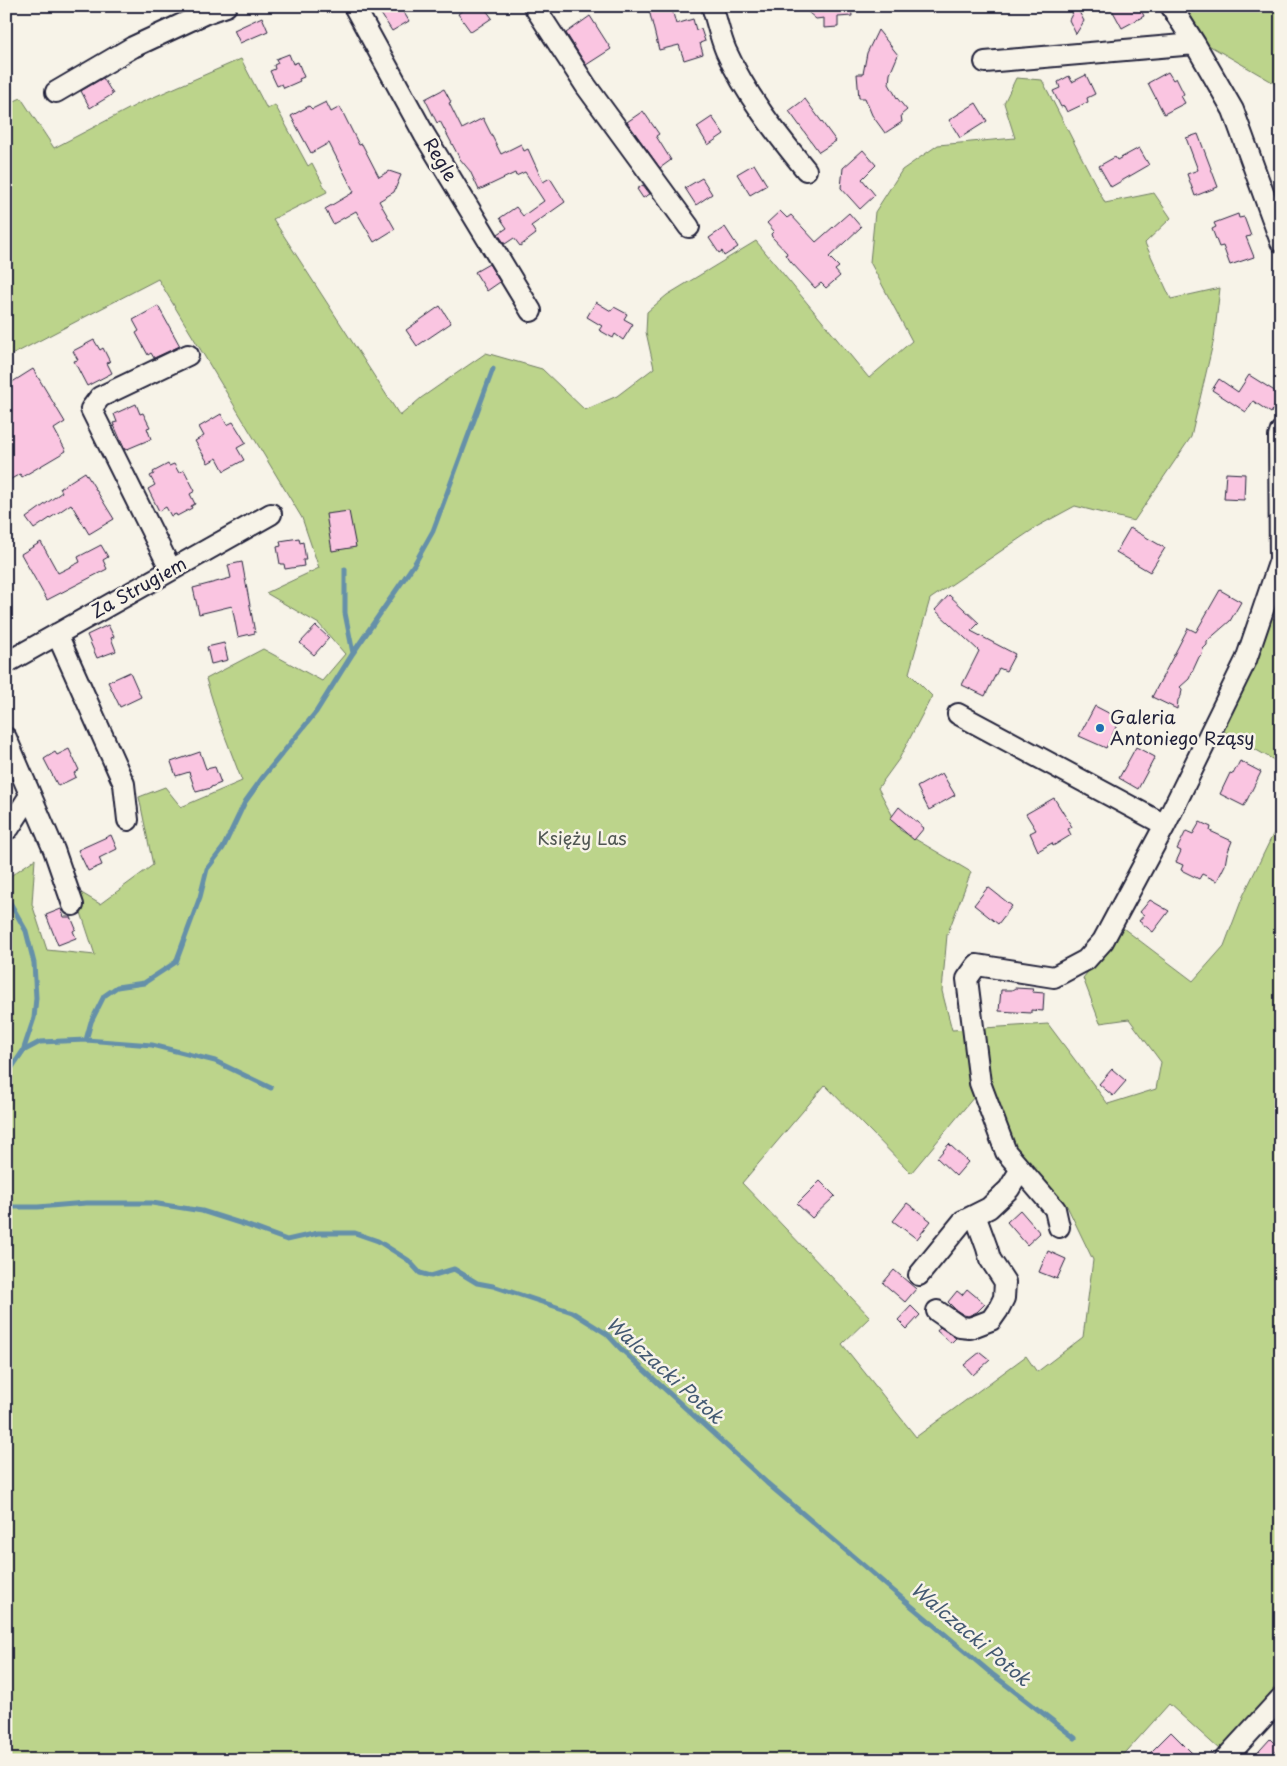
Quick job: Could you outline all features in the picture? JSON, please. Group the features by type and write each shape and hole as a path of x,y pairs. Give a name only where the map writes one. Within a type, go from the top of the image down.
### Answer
{"street":[{"path":"56,92 132,47 206,13 226,6"},
{"name":"Regle","path":"354,6 424,134 531,311"},
{"path":"534,6 586,86 689,227"},
{"path":"712,6 726,49 744,86 778,135 806,170"},
{"path":"1171,6 1233,110 1281,242"},
{"path":"985,62 1195,44"},
{"path":"171,570 90,409 100,397 188,355"},
{"path":"1059,1227 1055,1209 1006,1152 980,1083 966,979 977,965 1054,978 1086,960 1103,941 1165,825 1246,660 1280,560 1279,437 1281,431"},
{"name":"Za Strugiem","path":"6,663 271,514"},
{"path":"57,634 124,784 128,820"},
{"path":"958,714 1165,825"},
{"path":"6,738 54,850 73,905"},
{"path":"6,829 9,828 27,800"},
{"path":"919,1275 963,1221 989,1208 1009,1189 1021,1169"},
{"path":"937,1311 960,1327 970,1328 991,1320 1004,1298 1004,1282 990,1259 975,1216"},
{"path":"1224,1760 1281,1698"}],"green space":[{"path":"1178,6 1281,6 1281,87 1198,39"},
{"name":"Księży Las","path":"241,59 267,109 275,105 308,166 312,163 327,192 273,219 400,416 421,398 486,353 542,369 585,410 617,396 654,368 646,332 647,312 667,295 756,241 869,378 912,341 870,262 875,212 902,170 938,145 1015,138 1004,103 1016,78 1042,80 1105,203 1154,193 1171,218 1145,243 1171,299 1220,288 1214,339 1191,437 1134,521 1075,506 1038,526 930,599 909,673 932,696 899,759 878,788 900,830 971,872 947,935 942,991 952,1030 1048,1024 1108,1104 1156,1089 1161,1062 1129,1019 1100,1023 1083,978 1123,928 1193,981 1224,946 1243,896 1281,818 1281,1684 1220,1750 1169,1704 1119,1760 15,1760 6,1752 6,879 35,859 32,904 47,950 95,955 73,888 100,904 153,865 139,797 165,787 181,807 242,781 218,718 206,679 263,649 322,681 345,654 319,624 266,593 319,568 302,518 158,279 6,358 6,105 21,98 54,148 140,103","holes":["988,1080 1015,1150 1067,1206 1093,1260 1083,1337 1037,1372 1026,1356 916,1437 842,1344 870,1317 742,1183 825,1085 911,1173"]},
{"path":"1272,618 1281,622 1281,764 1221,730"}],"building":[{"path":"376,6 400,6 409,21 392,31"},
{"path":"468,6 483,6 492,18 471,32 458,14"},
{"path":"661,6 671,6 676,24 693,19 696,30 701,29 705,41 700,43 703,54 684,60 679,45 659,50 649,10"},
{"path":"801,6 851,6 852,16 838,17 838,27 824,28 824,18 816,19"},
{"path":"1076,6 1084,21 1076,34 1069,20"},
{"path":"1110,6 1139,6 1144,16 1122,28"},
{"path":"590,16 611,49 586,65 566,33"},
{"path":"262,17 268,31 240,43 234,30"},
{"path":"878,30 898,55 890,74 889,84 907,110 901,115 902,122 885,133 872,115 865,98 859,98 857,74 863,74 867,53"},
{"path":"289,54 293,64 298,62 304,77 299,79 300,81 284,88 282,84 277,86 270,71 275,69 274,65 278,63 276,59"},
{"path":"1168,72 1173,80 1176,78 1184,94 1181,96 1185,103 1164,114 1148,83"},
{"path":"1086,75 1095,94 1087,98 1088,102 1067,112 1064,106 1061,107 1053,91 1060,88 1058,82 1069,76 1072,82"},
{"path":"103,78 113,94 90,108 81,91"},
{"path":"444,89 462,129 483,118 501,154 521,144 524,151 528,149 543,182 550,178 565,202 531,226 536,234 520,246 514,238 505,244 498,234 507,228 500,218 516,207 523,216 544,201 525,172 516,176 515,173 479,190 470,171 460,159 440,121 437,123 425,99"},
{"path":"805,99 836,141 819,152 789,111"},
{"path":"326,102 331,112 340,107 359,145 362,144 379,177 389,171 401,175 394,192 379,201 395,229 374,242 356,211 333,224 325,209 354,192 329,143 311,153 291,116 309,106 312,109"},
{"path":"976,103 987,121 960,138 949,120"},
{"path":"643,111 659,134 656,136 671,160 660,168 627,122"},
{"path":"712,117 724,134 708,145 697,127"},
{"path":"1198,134 1218,187 1195,196 1187,174 1198,170 1186,138"},
{"path":"1139,148 1149,165 1111,187 1099,166 1115,157 1117,160"},
{"path":"863,150 876,165 862,179 875,195 860,209 841,188 843,168"},
{"path":"754,164 767,185 750,195 737,174"},
{"path":"702,178 712,194 696,205 685,188"},
{"path":"643,185 650,194 643,198 637,189"},
{"path":"780,211 787,218 791,215 816,242 849,213 861,227 829,257 839,267 835,270 840,276 826,288 821,283 815,288 791,262 786,255 787,253 772,237 771,234 774,231 767,223"},
{"path":"1238,214 1239,218 1244,217 1251,236 1246,237 1254,257 1230,265 1223,246 1219,247 1212,229 1216,227 1214,223"},
{"path":"725,227 738,247 724,256 722,251 719,253 709,238"},
{"path":"489,264 500,282 487,291 475,272"},
{"path":"596,302 611,311 614,307 627,314 624,319 633,324 623,340 615,334 613,338 599,330 602,326 587,317"},
{"path":"158,306 180,346 154,358 151,353 148,355 136,333 139,331 133,320"},
{"path":"440,306 451,323 417,346 406,330"},
{"path":"94,340 100,350 103,348 110,362 107,363 112,373 87,386 74,361 78,360 73,351"},
{"path":"33,369 65,422 54,429 66,451 22,477 20,474 6,482 6,386"},
{"path":"1249,375 1281,395 1271,413 1253,401 1246,412 1212,390 1219,379 1238,392"},
{"path":"136,404 140,414 143,413 150,427 147,428 151,439 125,450 113,423 117,422 114,414"},
{"path":"221,414 227,425 233,422 246,443 237,448 244,460 224,471 217,458 208,463 195,441 204,436 199,427"},
{"path":"168,464 169,466 174,464 179,473 184,470 195,491 190,494 195,504 191,506 192,508 177,516 176,514 171,516 166,507 159,511 148,489 155,485 150,476 154,474 153,472"},
{"path":"85,472 114,519 89,534 71,504 34,529 26,518 62,492 60,488"},
{"path":"1226,473 1245,474 1244,500 1224,499"},
{"path":"349,511 356,547 332,551 326,514"},
{"path":"1130,528 1165,548 1150,572 1116,552"},
{"path":"299,538 300,543 303,542 306,560 303,560 304,566 285,569 284,564 280,564 277,547 281,546 280,541"},
{"path":"41,542 58,573 80,562 78,557 101,545 108,557 103,560 107,569 47,600 21,554"},
{"path":"242,562 255,633 238,637 232,606 199,614 193,588 231,578 228,565"},
{"path":"1220,590 1241,602 1230,621 1207,641 1207,645 1203,649 1189,679 1180,687 1182,689 1177,709 1152,697 1188,628 1196,632"},
{"path":"949,595 979,623 971,631 1015,654 1006,671 999,668 985,696 962,685 979,651 935,610"},
{"path":"108,625 114,637 111,638 116,651 97,658 87,635"},
{"path":"316,626 329,638 314,655 300,643"},
{"path":"224,643 228,660 211,664 207,647"},
{"path":"130,672 141,697 120,707 108,682"},
{"name":"Galeria Antoniego Rząsy","path":"1095,706 1120,719 1106,748 1079,736"},
{"path":"1136,747 1155,757 1138,789 1119,778"},
{"path":"69,749 79,770 74,773 76,777 58,786 44,759 55,752 57,755"},
{"path":"200,752 206,769 215,767 221,783 196,792 189,772 176,776 171,762"},
{"path":"1240,761 1261,772 1244,806 1220,794 1230,773 1233,774"},
{"path":"942,773 955,795 929,810 917,787"},
{"path":"1054,798 1072,827 1068,829 1071,835 1053,846 1052,843 1038,851 1030,833 1036,830 1026,814"},
{"path":"899,807 924,828 914,840 890,819"},
{"path":"1200,822 1211,827 1210,831 1232,841 1225,865 1217,881 1202,874 1199,879 1181,870 1183,865 1176,862 1181,851 1177,849 1186,831 1193,834"},
{"path":"111,835 117,849 99,858 102,865 88,871 78,850"},
{"path":"988,887 1012,906 998,924 974,905"},
{"path":"1150,900 1169,911 1153,932 1139,921 1144,915 1140,912"},
{"path":"61,909 64,917 71,917 76,929 73,931 76,938 58,945 46,915"},
{"path":"1015,988 1033,989 1032,992 1044,993 1043,1011 1031,1010 1031,1013 999,1011 1001,990 1012,990"},
{"path":"1112,1069 1126,1081 1113,1096 1099,1084"},
{"path":"949,1144 968,1162 956,1176 937,1158"},
{"path":"820,1181 835,1196 812,1218 797,1204"},
{"path":"907,1203 931,1221 917,1239 893,1221"},
{"path":"1020,1210 1040,1233 1027,1245 1007,1222"},
{"path":"1048,1251 1066,1259 1057,1279 1039,1272"},
{"path":"894,1270 916,1289 905,1302 883,1283"},
{"path":"967,1289 985,1304 977,1312 968,1316 956,1310 948,1302 957,1291 962,1295"},
{"path":"911,1306 920,1315 907,1329 898,1320"},
{"path":"940,1327 956,1338 951,1343 937,1331"},
{"path":"980,1352 990,1360 973,1375 964,1365"},
{"path":"1171,1732 1199,1760 1143,1760"},
{"path":"1270,1739 1279,1748 1268,1760 1251,1760"}],"waterway":[{"path":"6,1076 23,1051 40,1042 86,1040 91,1022 104,996 117,987 144,983 176,962 200,897 207,869 223,848 245,802 316,712 353,653 415,563 433,531 493,369"},
{"path":"345,569 345,613 353,653"},
{"path":"8,899 26,931 34,963 36,998 34,1018 23,1051"},
{"path":"86,1040 152,1045 215,1061 271,1088"},
{"name":"Walczacki Potok","path":"6,1207 38,1207 86,1203 152,1203 202,1211 287,1240 318,1233 355,1233 378,1241 408,1260 420,1273 431,1276 454,1269 477,1283 493,1286 572,1312 607,1334 767,1483 992,1674 1075,1738"}],"place":[{"name":"Galeria Antoniego Rząsy","path":"1100,728"}]}
